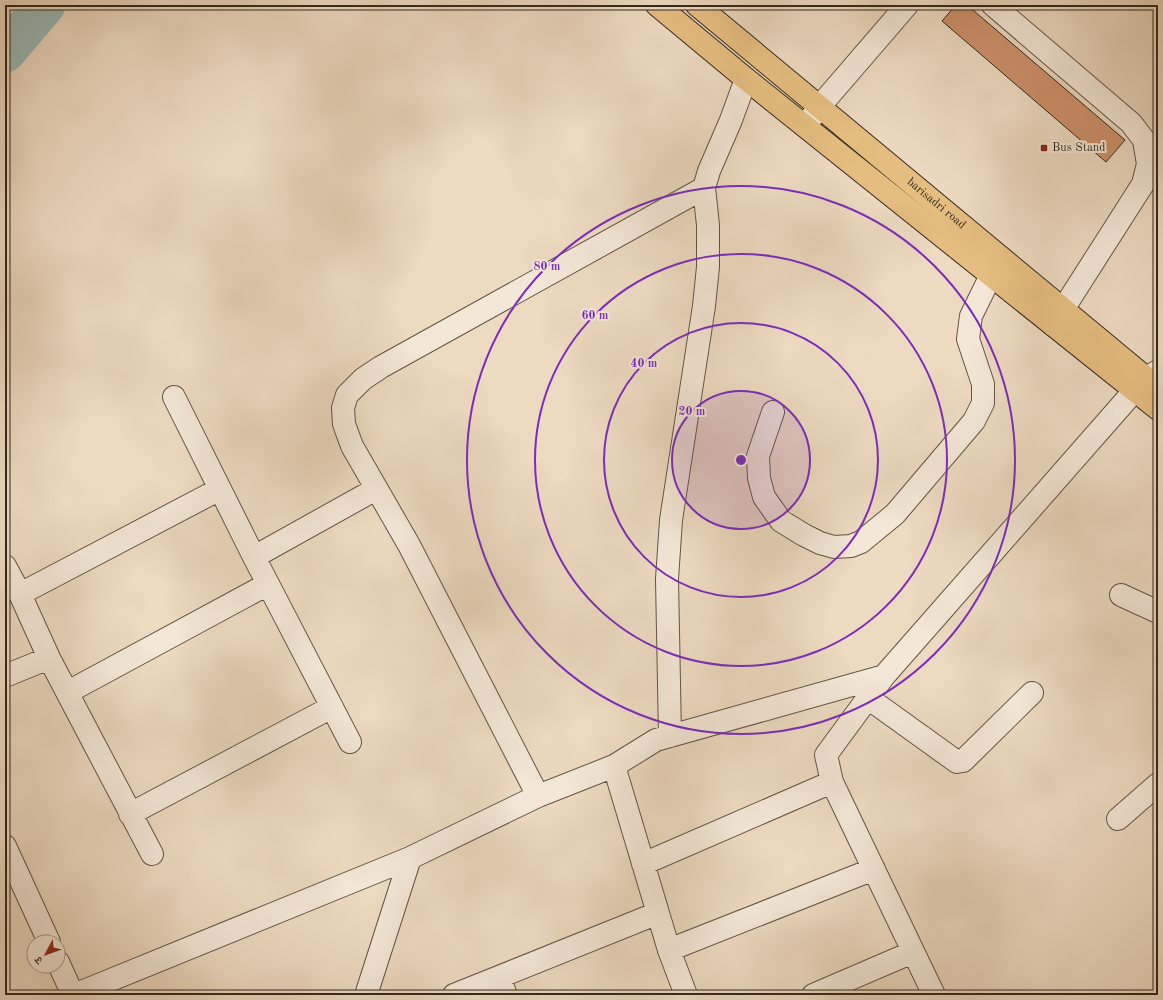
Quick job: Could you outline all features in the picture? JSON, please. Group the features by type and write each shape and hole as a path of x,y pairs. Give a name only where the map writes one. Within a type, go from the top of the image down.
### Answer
{"main road":[{"name":"barisadri road","path":"657,5 711,51 805,126 995,265"},
{"name":"barisadri road","path":"697,5 820,106 995,265 1058,317 1149,382 1158,409"}],"street":[{"path":"805,126 820,106 907,5"},
{"path":"993,5 1131,123 1144,140 1148,164 1143,184 1058,317"},
{"path":"670,736 667,579 671,520 704,306 708,267 708,225 704,188 709,171 731,120 746,79"},
{"path":"538,796 409,545 352,446 344,424 343,408 347,395 363,379 388,363 704,188"},
{"path":"773,412 758,456 759,478 764,497 772,510 781,521 820,544 842,547 851,546 861,542 895,514 974,421 983,403 984,384 968,339 971,316 995,265"},
{"path":"934,995 832,782 826,755 884,676 1149,382"},
{"path":"174,397 254,557 350,742"},
{"path":"20,594 220,489"},
{"path":"254,557 376,489"},
{"path":"5,566 20,594 49,658 152,854"},
{"path":"68,692 268,584"},
{"path":"1122,595 1158,612"},
{"path":"5,676 49,658"},
{"path":"64,974 74,995 410,858 538,796 614,766 656,740 884,676"},
{"path":"868,698 957,762 963,761 1032,693"},
{"path":"130,814 332,707"},
{"path":"614,766 669,950 686,995"},
{"path":"643,864 832,782"},
{"path":"1118,819 1158,784"},
{"path":"5,846 45,934"},
{"path":"366,995 410,858"},
{"path":"669,950 874,869"},
{"path":"454,995 503,986 658,913"},
{"path":"813,995 913,952"}],"building":[{"path":"956,5 967,5 1125,140 1106,162 942,21"}],"waterway":[{"path":"5,52 45,5"}],"place":[{"name":"Bus Stand","path":"1044,148"}]}
